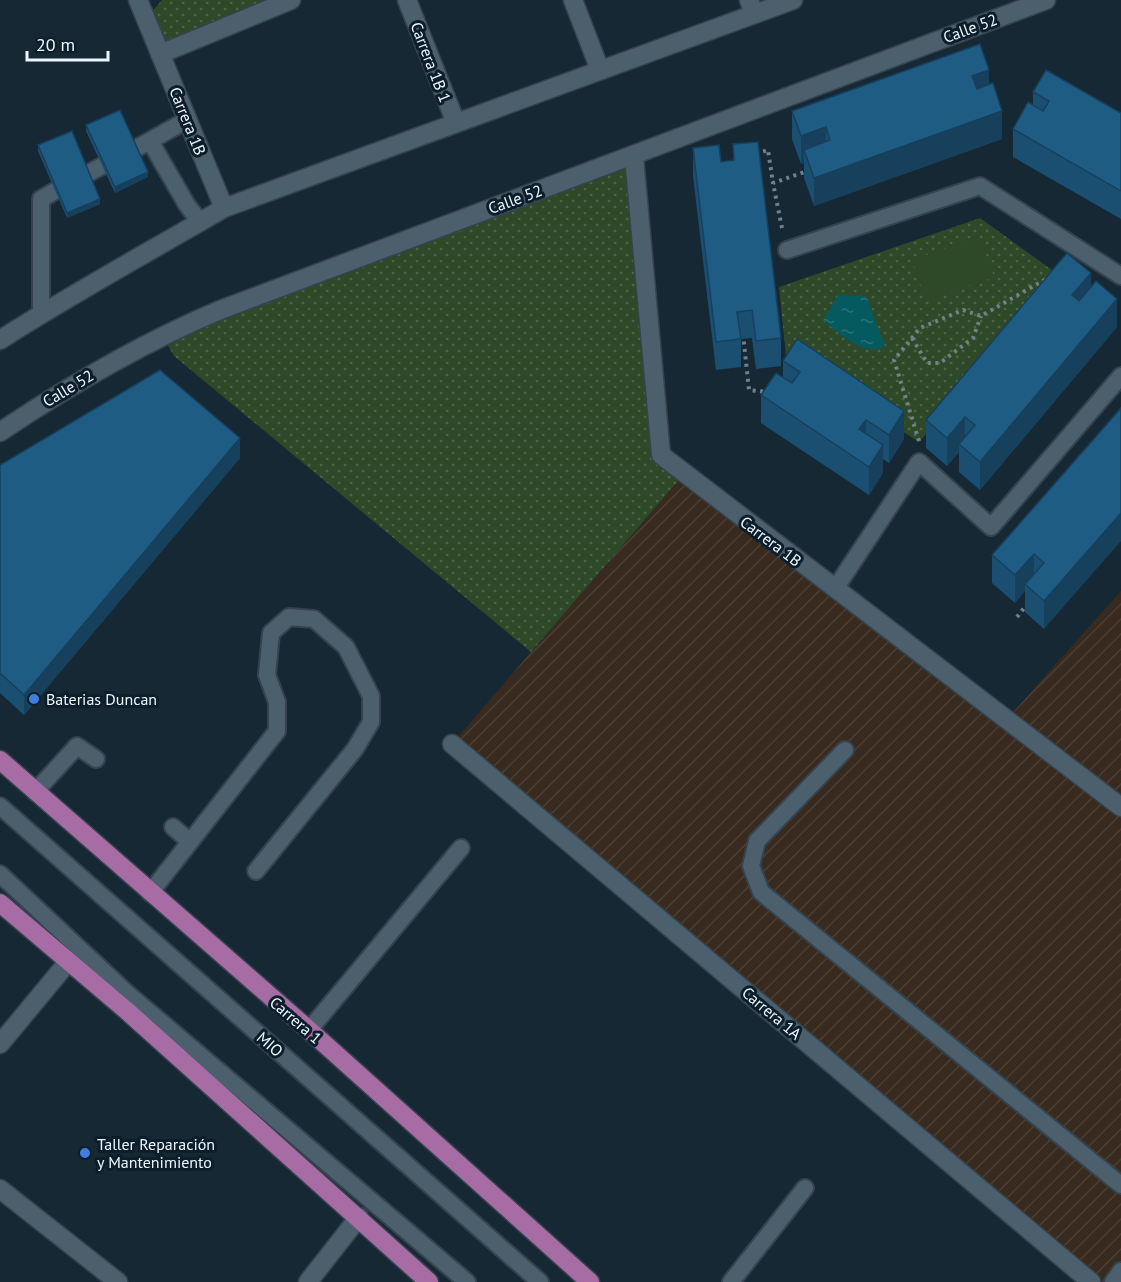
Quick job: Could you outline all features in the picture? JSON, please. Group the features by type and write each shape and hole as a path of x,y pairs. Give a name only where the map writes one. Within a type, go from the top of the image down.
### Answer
{"main road":[{"name":"Carrera 1","path":"0,760 309,1030 590,1282"},
{"path":"0,903 359,1217 429,1282"}],"street":[{"name":"Carrera 1B","path":"138,0 224,208"},
{"path":"160,54 291,0"},
{"name":"Carrera 1B 1","path":"407,0 456,123"},
{"path":"573,0 600,70"},
{"path":"0,340 41,313 224,208 600,70 752,7 793,0"},
{"name":"Calle 52","path":"0,432 60,391 172,330 460,218 634,157 1046,0"},
{"name":"Carrera 1B","path":"634,157 661,455 1121,807"},
{"name":"Carrera 1A","path":"452,744 1091,1282"},
{"path":"0,1044 68,962"},
{"path":"0,1189 118,1282"},
{"path":"308,1282 359,1217"}],"lane":[{"path":"135,149 188,120"},
{"path":"150,141 187,206 200,222"},
{"path":"87,174 102,166"},
{"path":"787,249 980,186 1044,230 1121,276"},
{"path":"41,313 41,199 55,191"},
{"path":"835,589 919,462 991,527 1121,375"},
{"path":"150,892 277,731 277,702 267,675 271,633 289,617 314,619 346,647 371,696 371,722 355,749 256,871"},
{"path":"35,792 77,746 96,759"},
{"path":"845,750 757,841 751,866 761,892 1121,1185"},
{"name":"MIO","path":"0,806 540,1282"},
{"path":"173,826 190,842"},
{"path":"309,1030 461,848"},
{"path":"0,874 127,993 467,1282"},
{"path":"730,1282 805,1188"},
{"path":"1113,1282 1121,1272"}],"path":[{"path":"747,157 768,150 787,249"},
{"path":"773,183 816,168"},
{"path":"912,338 927,363 940,363 974,338 981,316 1056,273"},
{"path":"919,462 919,442 894,360 920,328 963,310 981,316"},
{"path":"743,330 748,390 769,392"},
{"path":"1017,617 1032,599"}],"shaded area":[{"path":"162,0 291,0 160,54 146,19"},
{"path":"634,157 661,455 684,474 531,652 174,356 162,335"},
{"path":"980,218 1063,278 919,442 786,356 779,287"},
{"path":"980,236 994,277 926,301 912,260"},
{"path":"684,474 1007,719 1121,591 1121,1282 1091,1282 452,744"}],"water":[{"path":"838,295 866,296 885,346 877,349 861,347 823,320"}],"building":[{"path":"980,44 989,70 972,76 977,89 993,83 1002,111 814,178 804,150 830,140 826,127 801,136 792,111"},
{"path":"1046,70 1121,113 1121,191 1013,129 1028,102 1043,111 1049,101 1033,92"},
{"path":"120,110 148,172 115,187 86,125"},
{"path":"72,131 100,199 67,213 38,145"},
{"path":"758,142 781,338 756,341 752,310 737,312 741,339 716,342 693,148 719,145 721,162 734,160 733,144"},
{"path":"1067,253 1091,273 1072,295 1079,301 1096,281 1117,299 980,462 959,444 975,425 965,417 947,438 926,420"},
{"path":"797,339 904,411 889,435 866,420 859,429 883,445 869,467 761,395 776,373 792,383 800,372 783,361"},
{"path":"160,370 240,438 24,695 0,673 0,465"},
{"path":"1121,408 1121,513 1044,601 1025,584 1044,563 1034,554 1015,575 992,555"}],"place":[{"name":"Baterias Duncan","path":"34,699"},
{"name":"Taller Reparación y Mantenimiento","path":"85,1153"}]}
